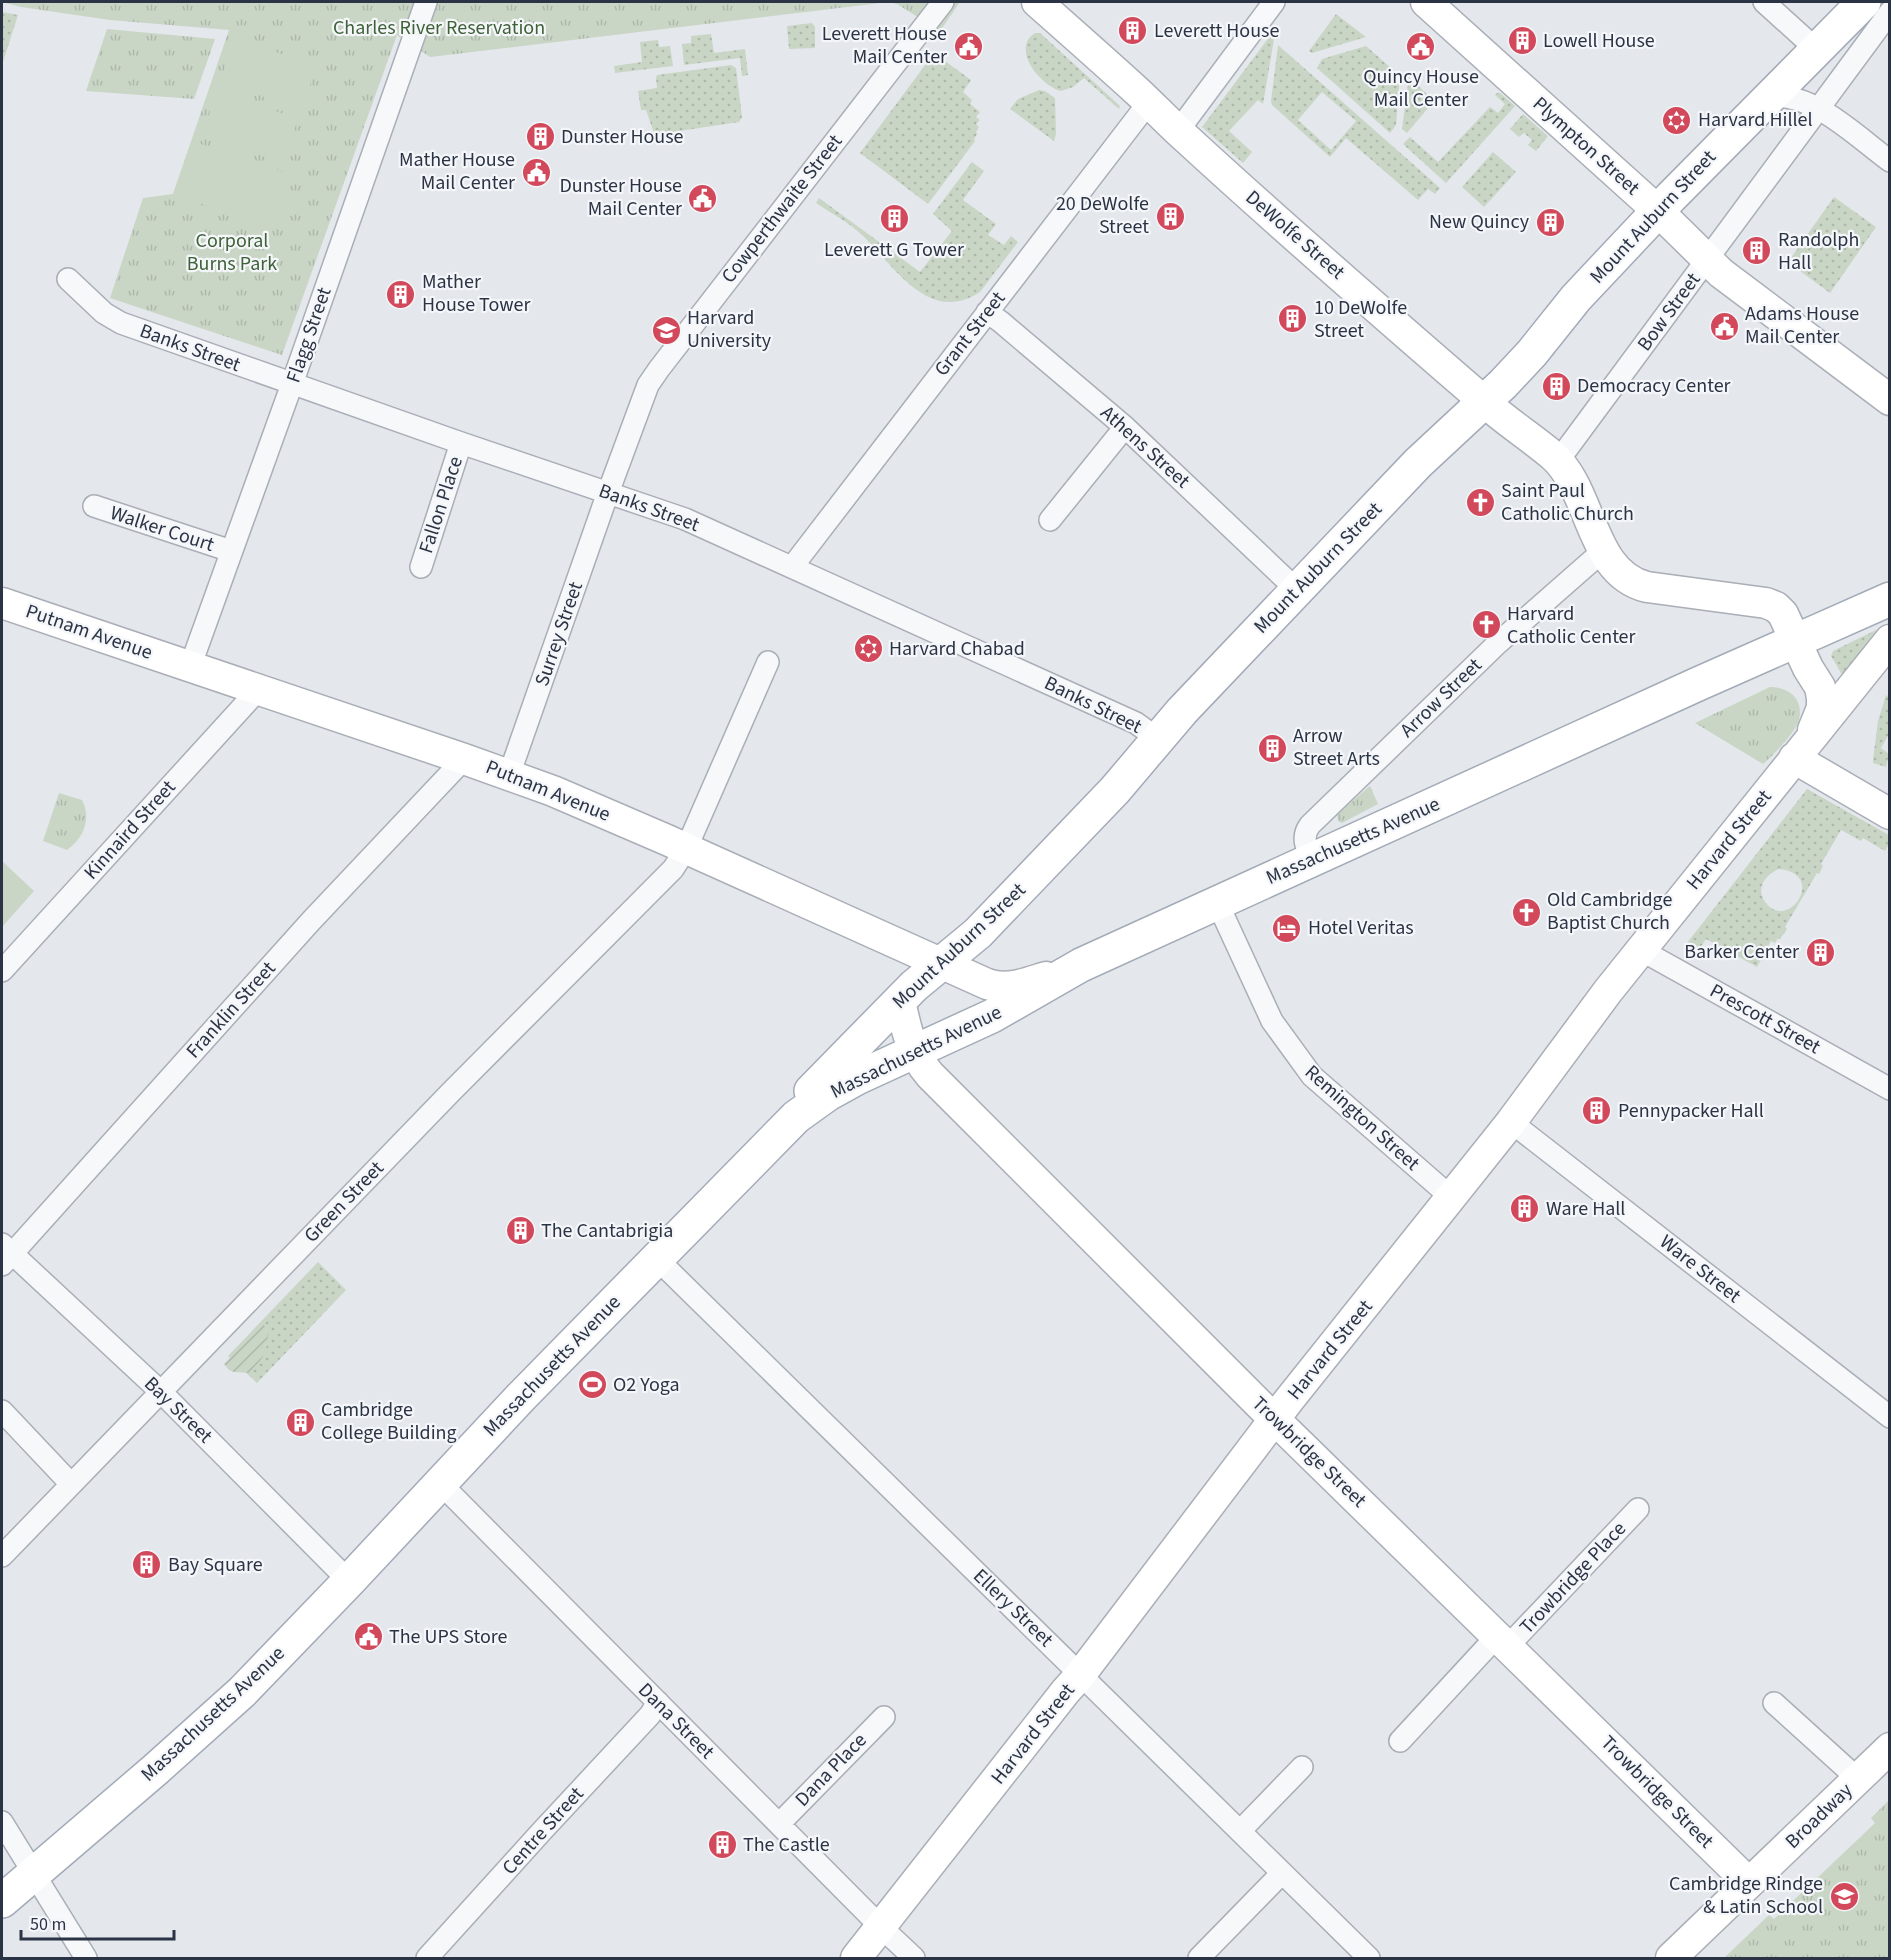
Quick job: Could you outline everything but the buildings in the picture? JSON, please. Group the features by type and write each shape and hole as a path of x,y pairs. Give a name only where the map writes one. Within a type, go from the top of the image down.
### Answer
{"main road":[{"name":"Mount Auburn Street","path":"775,1137 816,1086 914,986 970,942 1115,790 1182,711 1297,590 1418,463 1528,357 1576,298 1768,97 1864,2"},
{"name":"Massachusetts Avenue","path":"2,1901 242,1692 656,1258 775,1137 796,1117 828,1094 856,1078 992,1016 1081,965 1890,598"}],"street":[{"name":"Flagg Street","path":"190,667 426,2"},
{"name":"Cowperthwaite Street","path":"608,492 652,378 943,2"},
{"name":"DeWolfe Street","path":"1037,2 1149,102 1178,131 1484,401 1558,461"},
{"path":"1178,131 1274,2"},
{"name":"Plympton Street","path":"1425,2 1659,211 1721,273 1890,400"},
{"path":"1764,2 1817,50"},
{"name":"Bow Street","path":"1558,461 1890,12"},
{"path":"1768,97 1779,96 1806,102 1890,161"},
{"name":"Grant Street","path":"792,567 1149,102"},
{"name":"Banks Street","path":"68,279 104,313 121,323 685,519 1136,723 1158,739"},
{"name":"Athens Street","path":"987,312 1125,427 1297,590"},
{"path":"1050,520 1125,427"},
{"name":"Fallon Place","path":"421,567 461,443"},
{"path":"1558,461 1573,483 1604,550 1619,573 1641,585 1772,605 1784,614 1796,641"},
{"name":"Surrey Street","path":"509,775 608,492"},
{"name":"Walker Court","path":"94,506 231,551"},
{"name":"Arrow Street","path":"1312,860 1304,839 1308,827 1498,643 1604,550"},
{"name":"Putnam Avenue","path":"2,603 553,791 973,979 1000,988 1019,985 1081,965"},
{"name":"Harvard Street","path":"856,1959 1081,1674 1275,1420 1452,1198 1641,950 1890,640"},
{"name":"Harvard Street","path":"1796,641 1808,668 1820,687 1822,698 1818,720 1800,751"},
{"name":"Green Street","path":"2,1556 442,1101 666,878 686,849 768,662"},
{"name":"Kinnaird Street","path":"2,971 258,690"},
{"path":"1800,751 1890,814"},
{"name":"Franklin Street","path":"5,1254 311,921 464,759"},
{"name":"Remington Street","path":"1217,902 1272,1021 1312,1076 1452,1198"},
{"name":"Prescott Street","path":"1641,950 1890,1089"},
{"name":"Trowbridge Street","path":"900,1001 907,1035 914,1052 930,1076 1275,1420 1749,1883"},
{"name":"Ware Street","path":"1511,1122 1890,1417"},
{"name":"Bay Street","path":"5,1254 161,1392 349,1581"},
{"name":"Ellery Street","path":"656,1258 1369,1959"},
{"path":"2,1411 72,1484"},
{"name":"Dana Street","path":"440,1483 914,1959"},
{"name":"Trowbridge Place","path":"1400,1741 1638,1509"},
{"name":"Centre Street","path":"427,1959 650,1715 658,1702"},
{"path":"1774,1703 1858,1779"},
{"name":"Dana Place","path":"779,1824 884,1717"},
{"name":"Broadway","path":"1671,1959 1890,1748"},
{"path":"1240,1832 1302,1767"},
{"path":"2,1822 86,1959"},
{"path":"1200,1959 1282,1872"}],"green space":[{"name":"Corporal Burns Park","path":"2,2 889,2 430,57 397,35 282,355 110,298 143,198 173,194 229,30 110,20 21,7"},
{"path":"889,2 960,2 940,31 897,4"},
{"path":"2,12 18,15 2,65"},
{"path":"1336,14 1366,37 1312,53 1309,51"},
{"path":"812,23 815,27 815,48 789,49 787,26"},
{"path":"107,29 215,39 194,99 86,91"},
{"path":"1035,33 1040,33 1120,106 1119,109 1084,78 1073,87 1061,91 1053,88 1037,75 1027,57 1026,48 1028,40"},
{"path":"711,34 714,53 745,49 748,75 742,76 740,58 684,65 682,44 691,43 691,36"},
{"path":"1270,36 1274,39 1263,104 1258,100 1229,131 1252,152 1243,163 1202,127"},
{"path":"235,38 316,66 302,110 220,82"},
{"path":"658,40 659,47 670,46 673,66 615,73 614,66 642,62 640,42"},
{"path":"1278,45 1440,188 1435,194 1428,189 1418,200 1346,138 1330,157 1272,105","holes":["1322,92 1356,121 1331,150 1298,120"]},
{"path":"1366,46 1400,76 1396,125 1390,133 1317,68 1322,59"},
{"path":"934,53 971,80 963,92 972,100 970,104 980,112 976,117 980,120 976,124 979,127 975,141 928,204 860,153"},
{"path":"731,65 736,68 742,117 739,122 654,133 646,110 641,110 638,91 657,88 657,75"},
{"path":"1409,77 1434,101 1407,133 1402,129"},
{"path":"1039,90 1055,98 1056,134 1054,141 1010,109 1018,99"},
{"path":"217,91 298,119 283,163 202,135"},
{"path":"1497,93 1515,106 1446,183 1403,144 1410,137 1438,162 1490,107 1498,113 1505,104 1495,95"},
{"path":"1523,114 1548,136 1536,151 1528,145 1532,140 1524,133 1519,137 1510,129"},
{"path":"192,141 292,175 274,229 173,194"},
{"path":"1493,152 1516,172 1484,207 1462,187"},
{"path":"972,162 984,171 963,200 996,224 988,235 1004,245 1011,236 1018,242 980,292 961,301 944,302 928,297 913,287 861,234 816,203 819,198 920,272 952,231 933,214"},
{"path":"1834,197 1876,227 1830,293 1788,262"},
{"path":"1881,629 1844,678 1831,656 1833,651"},
{"path":"1770,687 1783,689 1794,696 1800,713 1794,730 1763,764 1695,723"},
{"path":"1886,695 1889,697 1889,734 1881,748 1889,754 1886,767 1873,763 1873,760 1878,721"},
{"path":"1370,786 1378,804 1342,823 1338,821 1337,814"},
{"path":"1807,789 1889,835 1889,844 1885,851 1863,838 1861,841 1841,830 1821,864 1823,866 1819,874 1817,873 1785,927 1787,929 1775,943 1771,941 1757,967 1706,939 1697,953 1684,947","holes":["1779,869 1793,873 1801,881 1802,890 1799,899 1784,911 1774,910 1762,897 1763,882"]},
{"path":"59,793 82,800 86,814 84,828 78,840 67,850 43,841"},
{"path":"2,861 34,891 2,927"},
{"path":"318,1262 346,1290 257,1383 228,1356"},
{"path":"263,1324 268,1330 266,1349 262,1358 249,1373 229,1370 224,1364"},
{"name":"Cambridge Rindge & Latin School","path":"1889,1800 1889,1958 1724,1958 1769,1915 1774,1919 1875,1823 1871,1818"}],"place":[{"name":"Leverett House","path":"1133,31"},
{"name":"Lowell House","path":"1522,41"},
{"name":"Leverett House Mail Center","path":"968,46"},
{"name":"Quincy House Mail Center","path":"1421,46"},
{"name":"Harvard Hillel","path":"1677,120"},
{"name":"Dunster House","path":"540,137"},
{"name":"Mather House Mail Center","path":"536,172"},
{"name":"Dunster House Mail Center","path":"703,198"},
{"name":"20 DeWolfe Street","path":"1170,216"},
{"name":"Leverett G Tower","path":"894,219"},
{"name":"New Quincy","path":"1550,222"},
{"name":"Randolph Hall","path":"1757,251"},
{"name":"Mather House Tower","path":"401,294"},
{"name":"10 DeWolfe Street","path":"1293,319"},
{"name":"Adams House Mail Center","path":"1724,326"},
{"name":"Harvard University","path":"666,330"},
{"name":"Democracy Center","path":"1556,386"},
{"name":"Saint Paul Catholic Church","path":"1480,503"},
{"name":"Harvard Catholic Center","path":"1486,625"},
{"name":"Harvard Chabad","path":"868,649"},
{"name":"Arrow Street Arts","path":"1272,748"},
{"name":"Old Cambridge Baptist Church","path":"1526,912"},
{"name":"Hotel Veritas","path":"1287,928"},
{"name":"Barker Center","path":"1820,952"},
{"name":"Pennypacker Hall","path":"1597,1111"},
{"name":"Ware Hall","path":"1525,1209"},
{"name":"The Cantabrigia","path":"520,1231"},
{"name":"O2 Yoga","path":"592,1385"},
{"name":"Cambridge College Building","path":"300,1422"},
{"name":"Bay Square","path":"147,1565"},
{"name":"The UPS Store","path":"368,1637"},
{"name":"The Castle","path":"722,1845"},
{"name":"Cambridge Rindge & Latin School","path":"1844,1896"}],"park label":[{"name":"Charles River Reservation","path":"439,28"}]}
